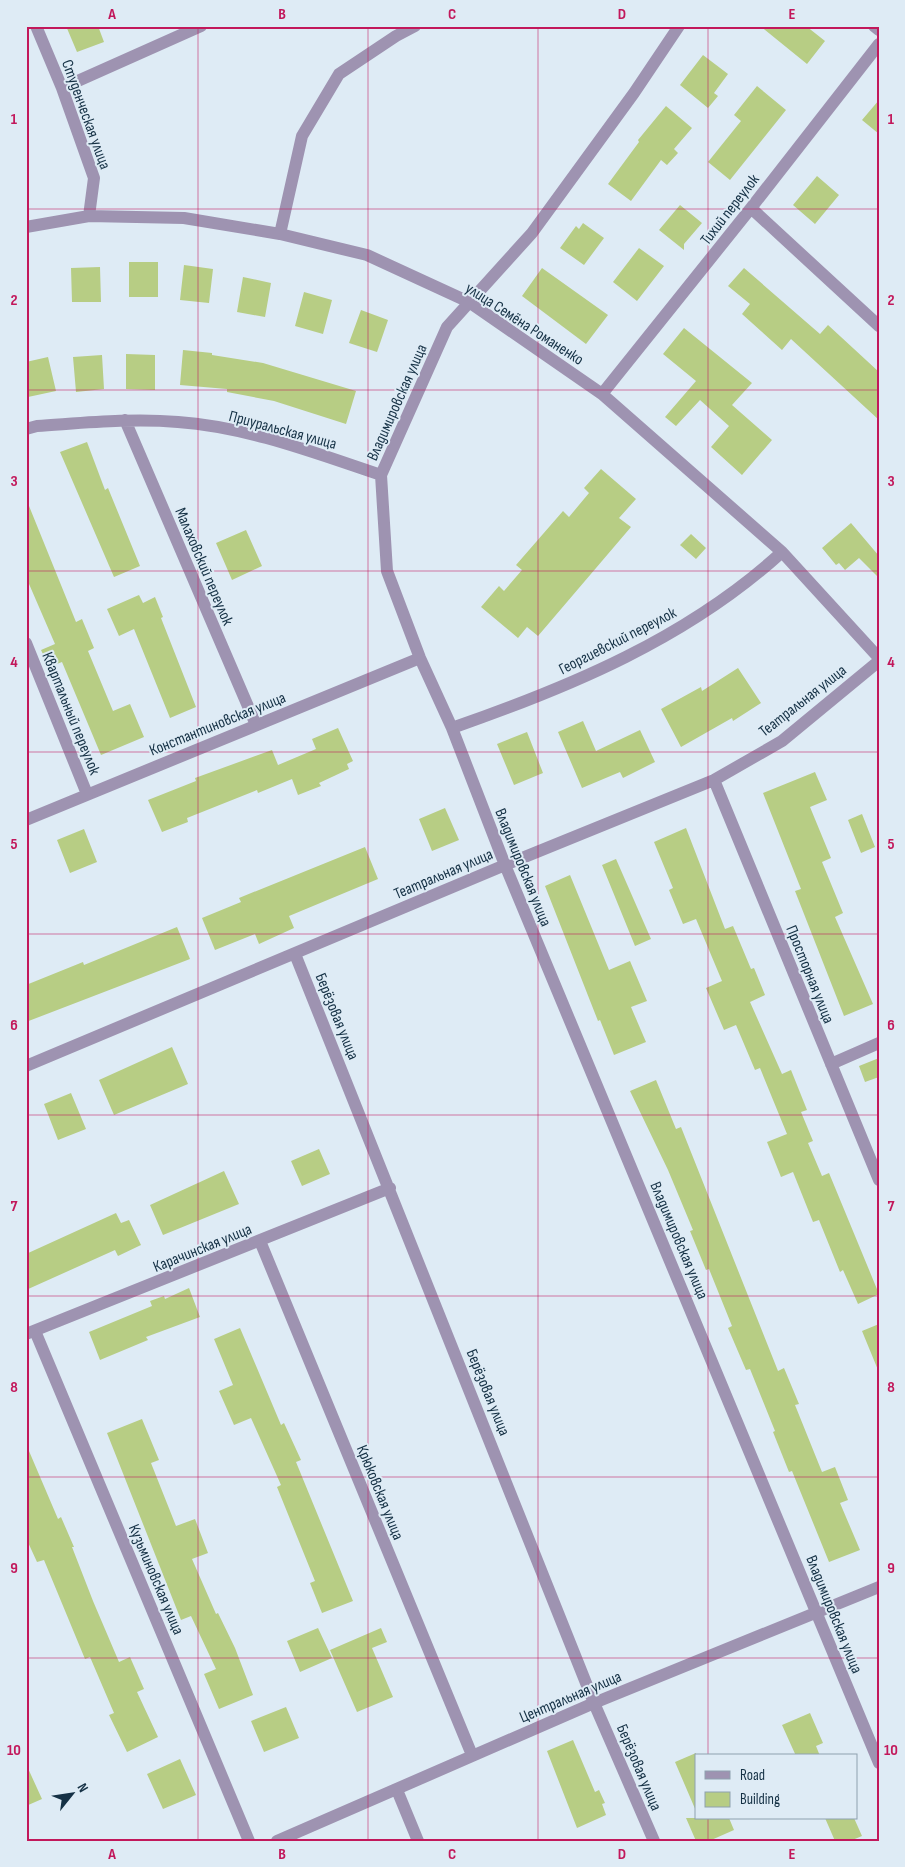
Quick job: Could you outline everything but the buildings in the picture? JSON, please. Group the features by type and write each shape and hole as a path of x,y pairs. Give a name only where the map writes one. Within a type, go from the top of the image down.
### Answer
{"street":[{"name":"Студенческая улица","path":"36,26 62,88 94,178 89,216"},
{"path":"62,88 185,29 201,26"},
{"path":"280,234 302,136 338,74 394,31 415,26"},
{"name":"Владимировская улица","path":"679,26 634,93 532,233 447,327 381,475 387,570 420,658 452,728 505,865 818,1612 879,1763"},
{"path":"874,26 879,30"},
{"name":"Тихий переулок","path":"602,394 879,44"},
{"path":"751,208 879,326"},
{"name":"улица Семёна Романенко","path":"26,226 89,216 184,218 280,234 367,255 469,302 602,394 782,552 879,659"},
{"name":"Приуральская улица","path":"26,429 37,426 124,420 179,422 244,432 381,475"},
{"name":"Малаховский переулок","path":"124,420 256,725"},
{"name":"Георгиевский переулок","path":"452,728 539,698 619,661 709,610 757,575 782,552"},
{"name":"Квартальный переулок","path":"26,643 87,794"},
{"name":"Константиновская улица","path":"26,820 420,658"},
{"name":"Театральная улица","path":"26,1066 505,865 714,780 782,741 879,659"},
{"name":"Просторная улица","path":"714,780 879,1180"},
{"name":"Берёзовая улица","path":"295,954 594,1702 654,1841"},
{"path":"831,1064 879,1043"},
{"name":"Карачинская улица","path":"30,1333 390,1188"},
{"name":"Крюковская улица","path":"260,1241 472,1755"},
{"name":"Кузьминовская улица","path":"30,1333 249,1841"},
{"name":"Центральная улица","path":"278,1841 594,1702 879,1587"},
{"path":"397,1790 418,1841"}]}
